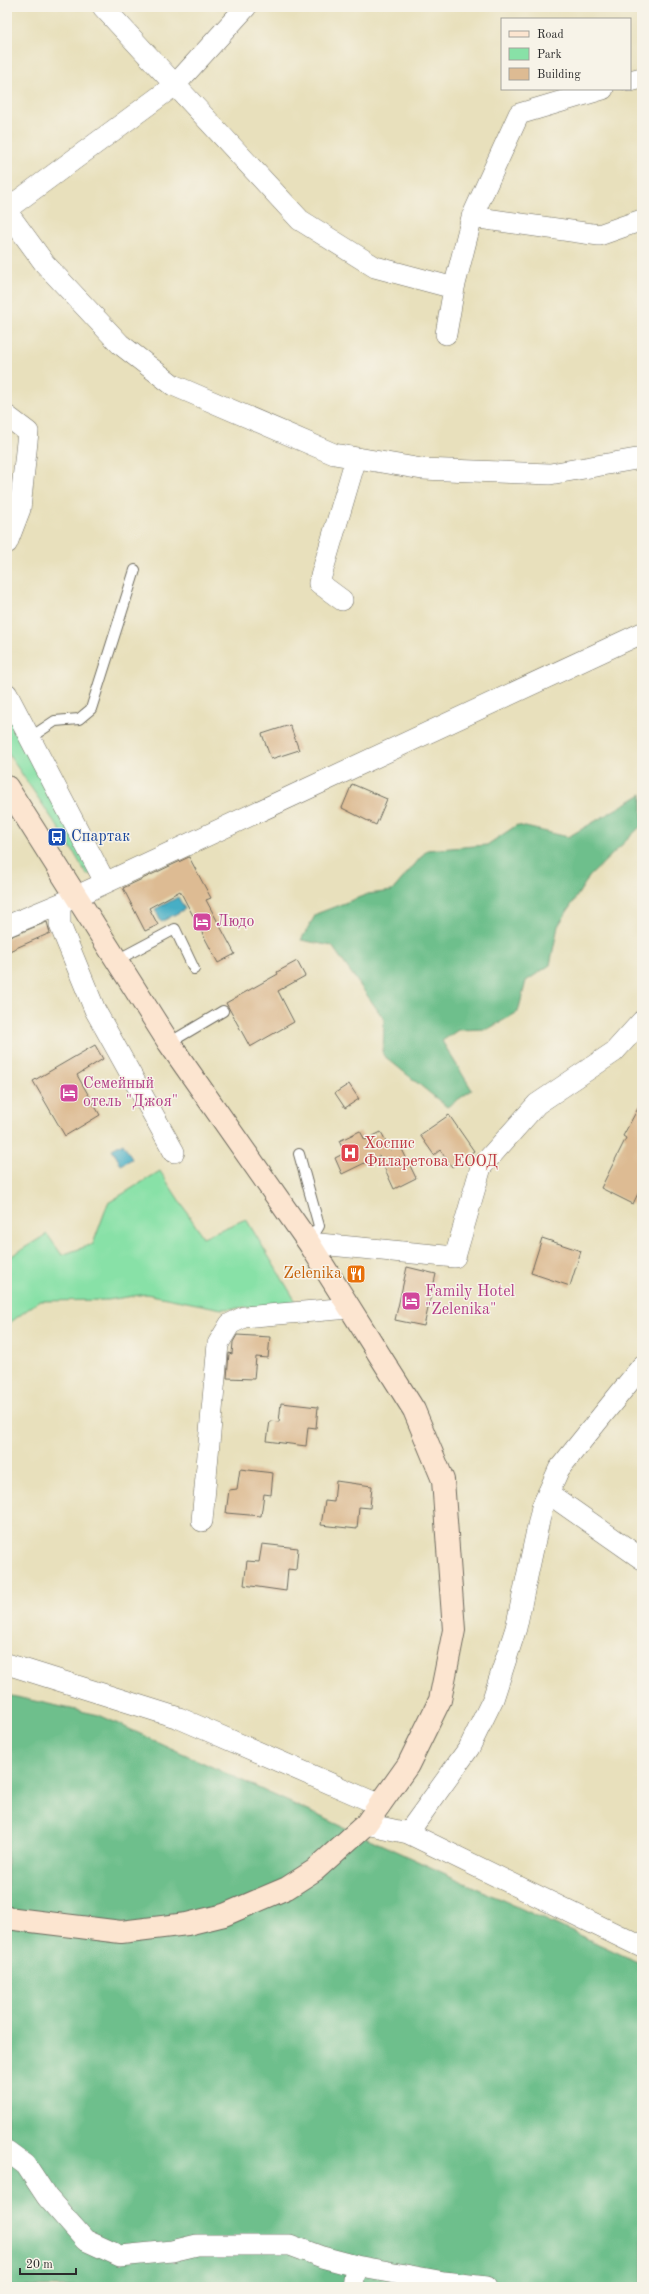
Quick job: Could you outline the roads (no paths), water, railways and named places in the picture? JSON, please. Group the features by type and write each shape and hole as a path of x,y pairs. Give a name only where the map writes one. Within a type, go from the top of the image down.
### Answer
{"main road":[{"path":"7,787 68,900 117,960 169,1043 309,1244 414,1410 443,1480 454,1630 440,1700 408,1765 366,1824 315,1870 288,1888 224,1915 187,1924 121,1932 7,1918"}],"street":[{"path":"103,7 300,220 375,267 454,288"},
{"path":"7,209 176,85 246,7"},
{"path":"446,334 454,288 472,217 518,114 600,90"},
{"path":"7,212 45,264 120,344 173,385 334,454 422,469 550,474 642,458"},
{"path":"472,217 599,235 642,220"},
{"path":"7,416 28,432 20,509 7,543"},
{"path":"342,600 319,583 356,458"},
{"path":"7,926 68,900 642,633"},
{"path":"7,694 31,737 105,882"},
{"path":"68,900 60,925 94,1010 174,1152"},
{"path":"309,1244 455,1257 481,1167 537,1104 614,1052 642,1021"},
{"path":"202,1521 218,1344 230,1324 244,1317 350,1308"},
{"path":"408,1833 469,1748 492,1699 516,1628 542,1507 559,1468 642,1366"},
{"path":"548,1493 642,1559"},
{"path":"7,1664 179,1718 380,1805"},
{"path":"366,1824 408,1833 642,1947"},
{"path":"7,2151 26,2165 47,2197 85,2240 120,2256 172,2251 197,2245 290,2245 356,2266 444,2282 486,2287"},
{"path":"353,2287 356,2266"}],"lane":[{"path":"31,737 55,721 79,719 91,709 135,570"},
{"path":"117,960 175,929 194,969"},
{"path":"169,1043 222,1011"},
{"path":"299,1154 320,1226 309,1244"}],"water":[{"path":"178,897 185,909 161,922 155,909"},
{"path":"123,1143 132,1159 121,1165 112,1149"}],"place":[{"name":"Спартак","path":"57,837"},
{"name":"Людо","path":"202,922"},
{"name":"Семейный отель \"Джоя\"","path":"69,1093"},
{"name":"Хоспис Филаретова ЕООД","path":"350,1153"},
{"name":"Zelenika","path":"356,1274"},
{"name":"Family Hotel \"Zelenika\"","path":"411,1301"}]}
